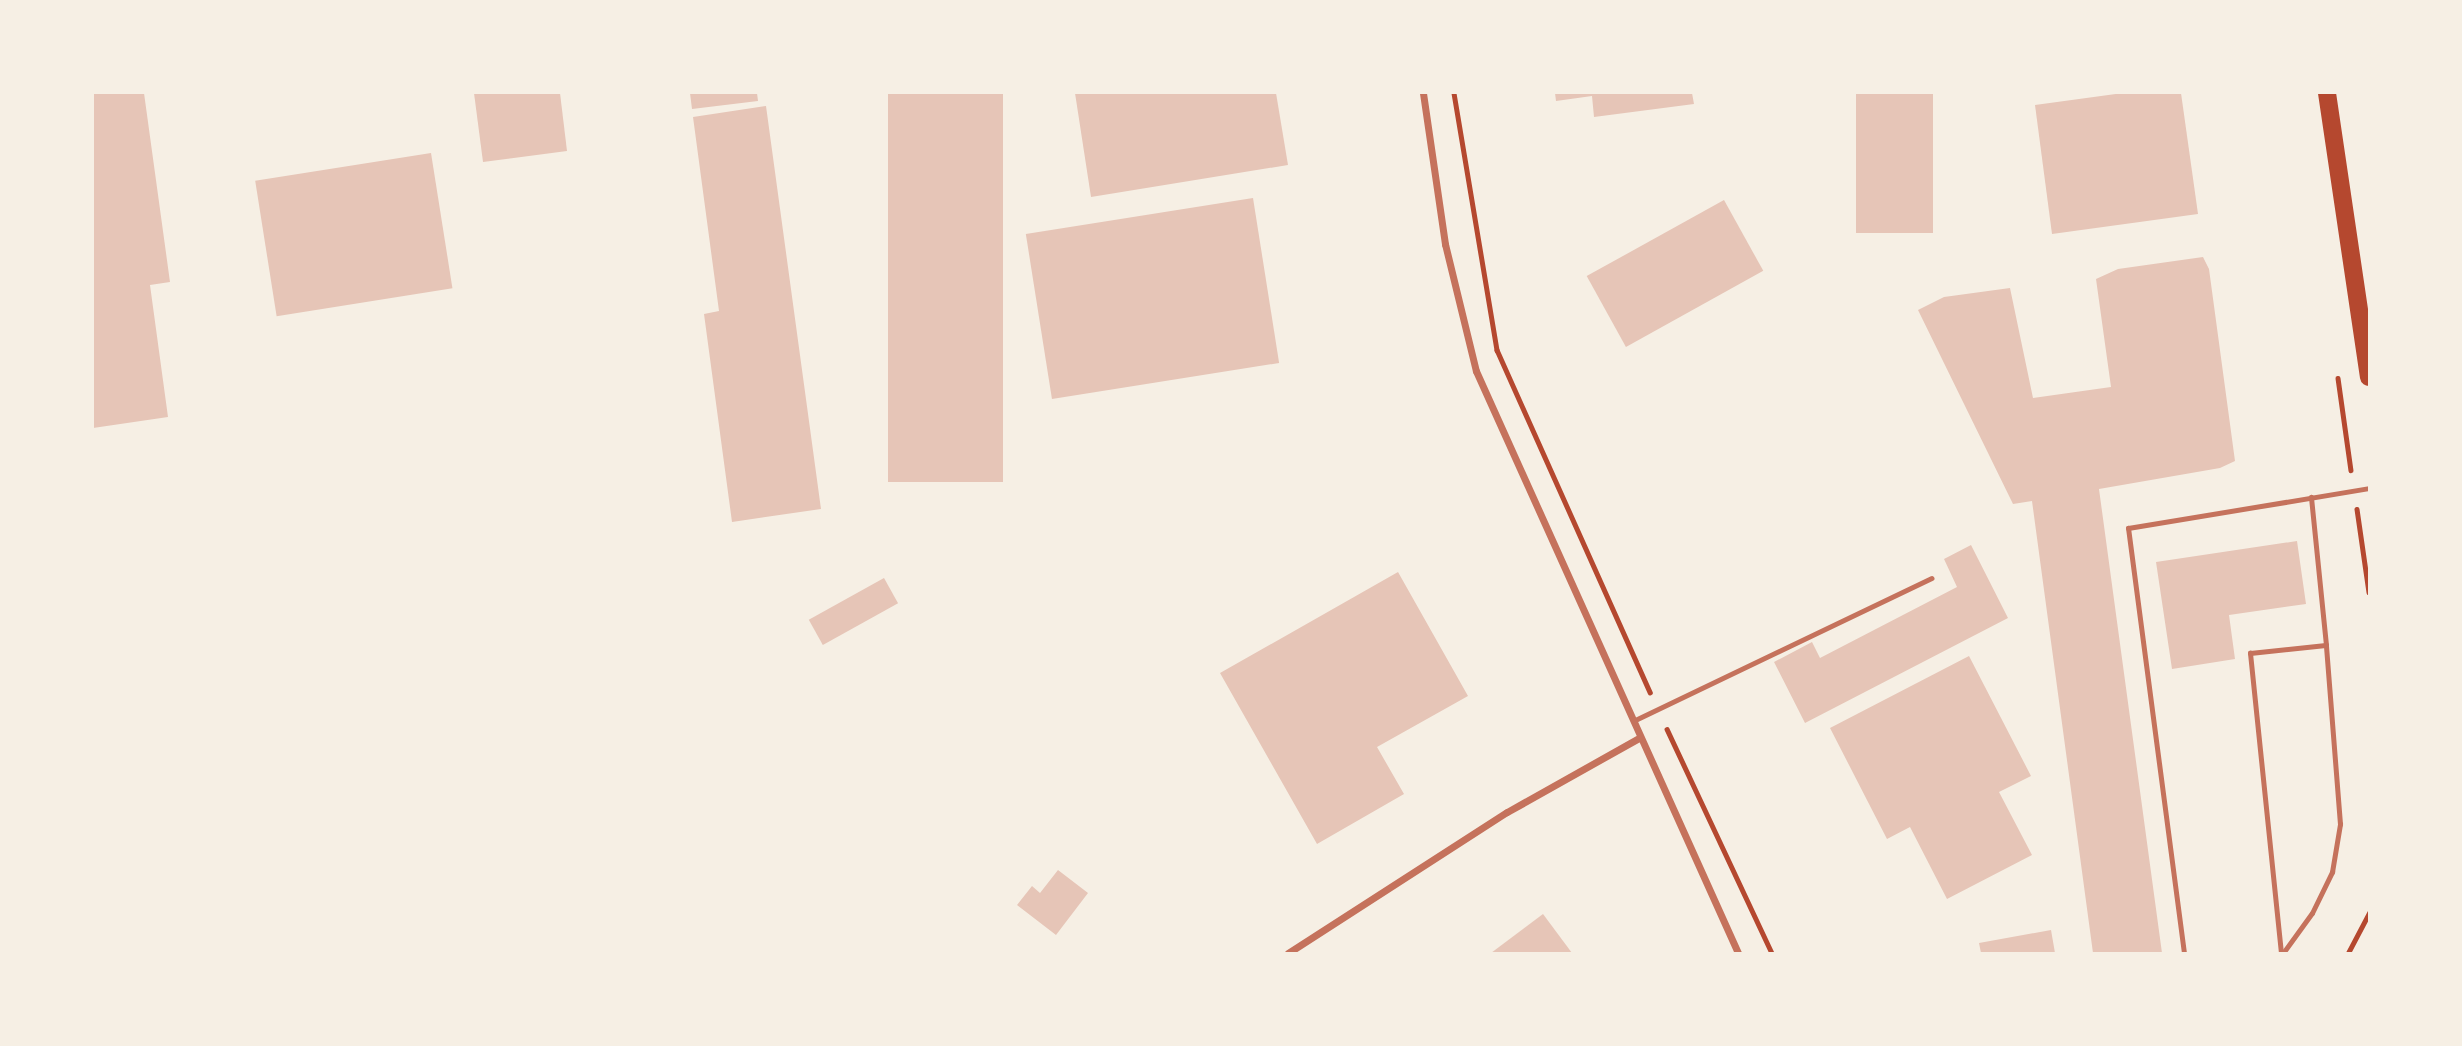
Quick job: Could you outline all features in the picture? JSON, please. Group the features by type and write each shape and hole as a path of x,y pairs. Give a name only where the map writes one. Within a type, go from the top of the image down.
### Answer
{"main road":[{"path":"2327,93 2369,377"}],"street":[{"path":"1423,93 1445,244 1476,371 1738,953"},
{"path":"1288,953 1507,812 1639,738"}],"lane":[{"path":"2184,953 2128,528 2369,488"},
{"path":"2282,953 2312,913 2332,872 2340,824 2311,497"},
{"path":"1633,721 1931,578"},
{"path":"2282,953 2250,653 2326,645"}],"path":[{"path":"1454,93 1497,350 1658,709 1772,953"},
{"path":"2348,953 2369,913"}],"building":[{"path":"93,93 144,93 170,282 150,285 168,417 93,428"},
{"path":"474,93 560,93 567,151 483,162"},
{"path":"690,93 757,93 758,101 692,109"},
{"path":"888,93 1003,93 1003,482 888,482"},
{"path":"1075,93 1276,93 1288,165 1091,197"},
{"path":"1555,93 1692,93 1694,104 1594,117 1592,96 1556,101"},
{"path":"1856,93 1933,93 1933,233 1856,233"},
{"path":"2123,93 2181,93 2198,214 2052,234 2035,105"},
{"path":"766,106 821,509 732,522 704,314 719,311 693,117"},
{"path":"431,153 452,288 277,316 255,181"},
{"path":"1253,198 1279,363 1052,399 1026,234"},
{"path":"1724,200 1763,271 1626,347 1587,276"},
{"path":"2203,257 2209,269 2235,461 2220,468 2099,489 2162,953 2093,953 2032,501 2013,504 1918,310 1944,297 2010,288 2033,398 2111,387 2096,279 2118,269"},
{"path":"2297,541 2306,604 2229,615 2235,659 2172,669 2156,562"},
{"path":"1971,545 2008,618 1805,723 1774,662 1812,642 1820,658 1957,587 1944,559"},
{"path":"1398,572 1468,696 1377,747 1404,794 1317,844 1220,673"},
{"path":"884,578 898,603 823,645 809,620"},
{"path":"1969,656 2031,776 1999,792 2032,855 1947,899 1910,827 1887,839 1830,728"},
{"path":"1058,870 1088,893 1056,935 1017,905 1032,886 1040,893"},
{"path":"1543,914 1572,953 1491,953"},
{"path":"2051,930 2055,953 1981,953 1979,943"}]}
